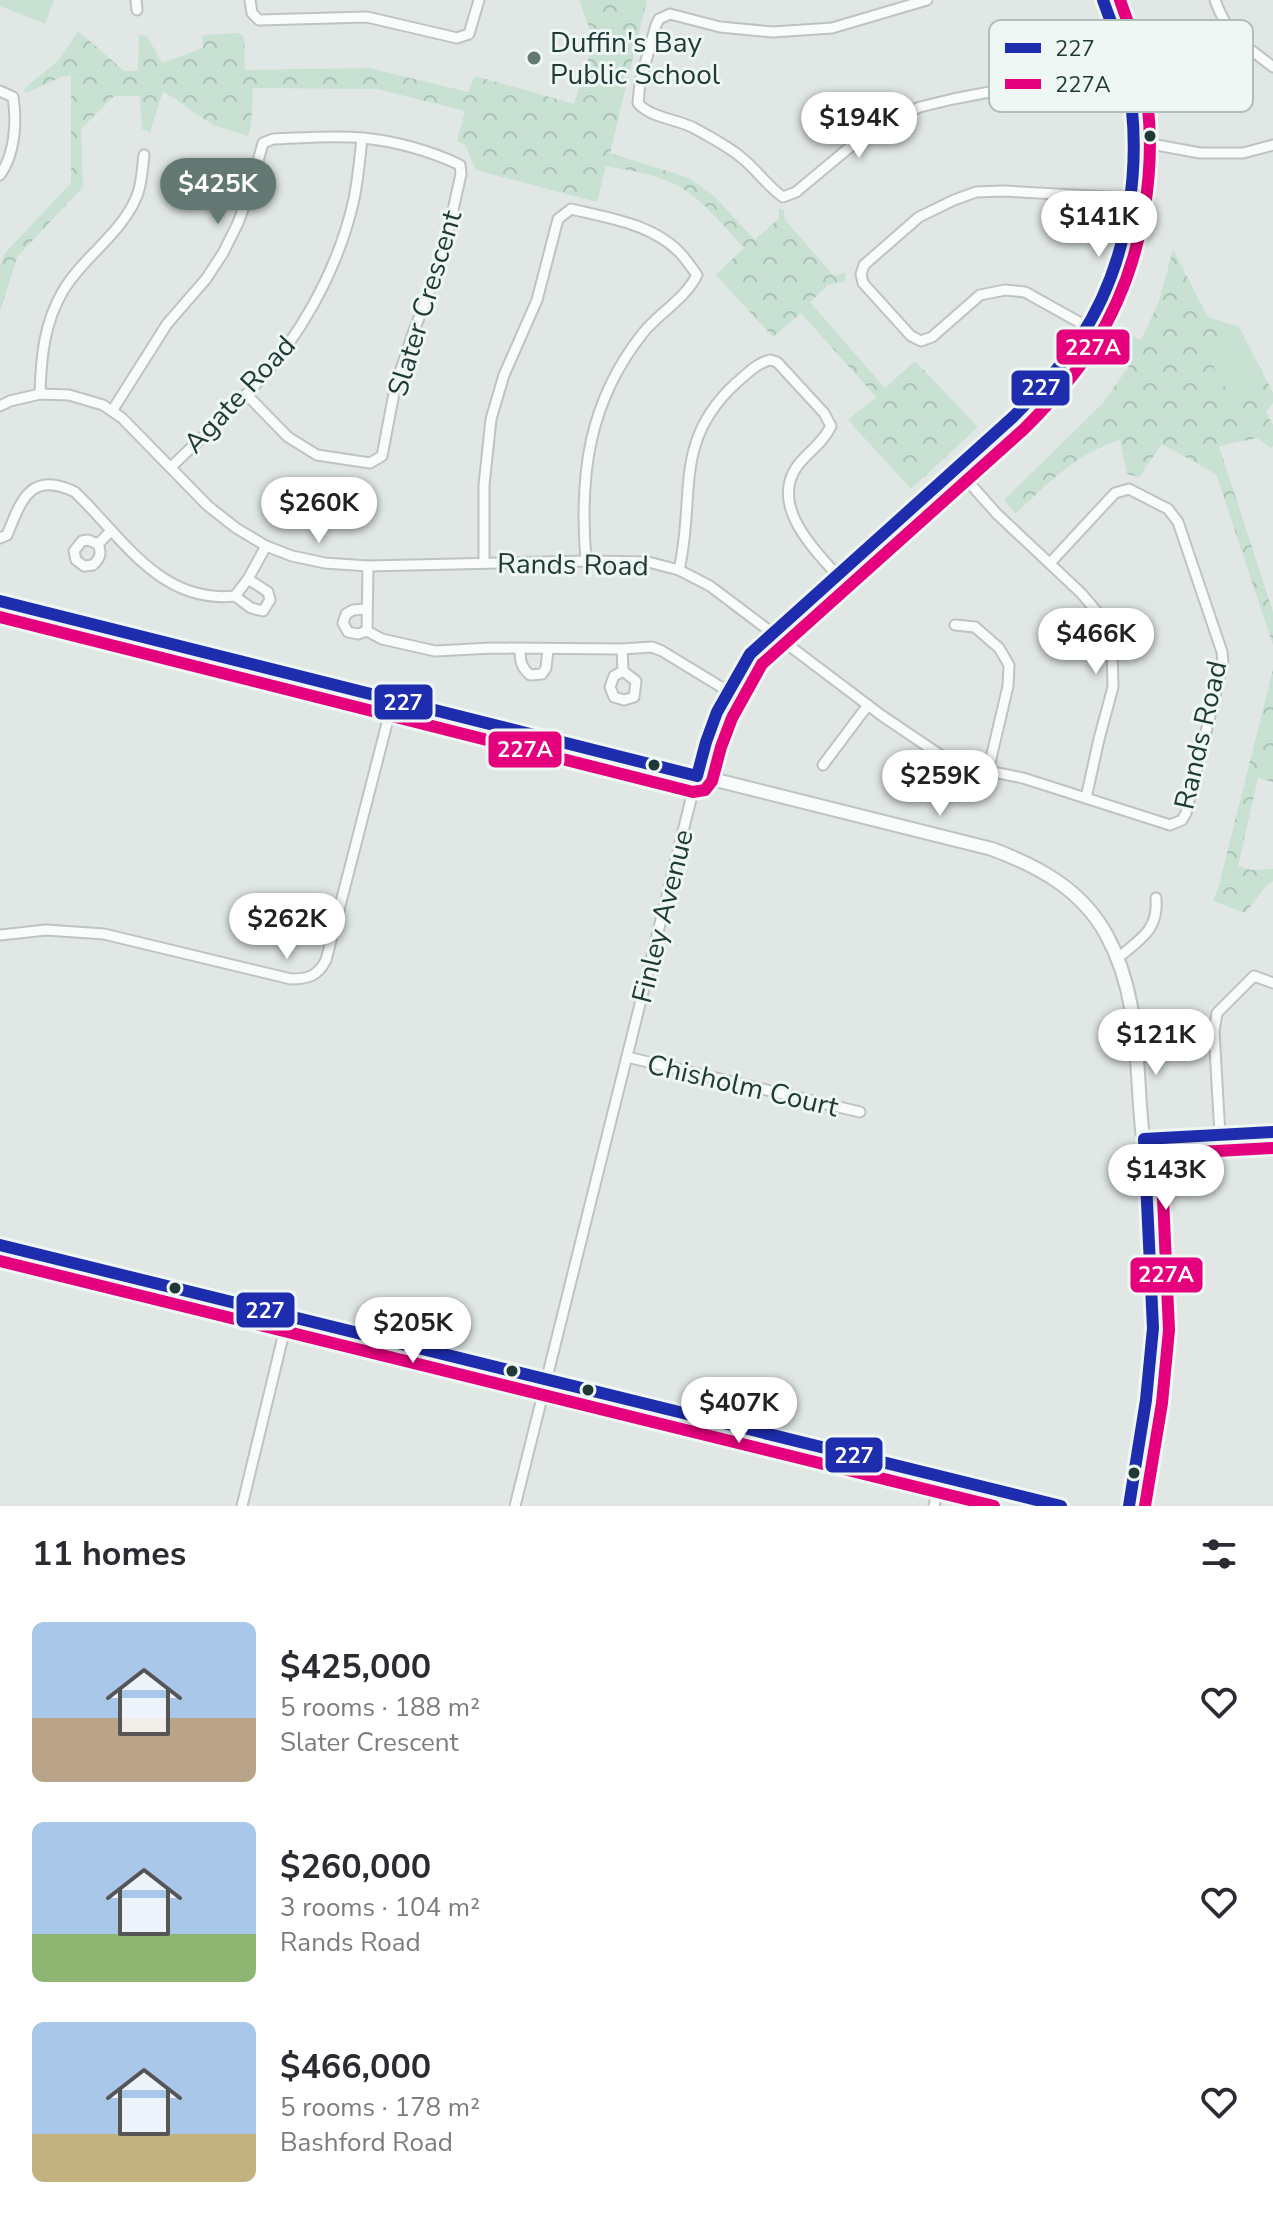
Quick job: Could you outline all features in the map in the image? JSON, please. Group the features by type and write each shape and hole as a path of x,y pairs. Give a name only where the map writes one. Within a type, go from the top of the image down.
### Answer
{"main road":[{"path":"0,601 992,849 1024,861 1059,880 1089,909 1105,932 1127,982 1134,1018 1144,1139 1152,1339 1129,1506"}],"street":[{"path":"250,0 252,13 259,20 367,17 457,38 469,34 479,0"},
{"path":"927,0 832,28 773,32 720,27 670,14 659,19 656,25 640,82 638,103 643,110 688,125 718,141 742,157 783,197 796,192 862,137 886,122 920,107 989,93"},
{"name":"Finley Avenue","path":"1103,0 1110,20"},
{"path":"1215,0 1223,20"},
{"path":"1253,52 1273,67"},
{"path":"0,91 13,97 15,106 11,154 0,175"},
{"name":"Finley Avenue","path":"515,1506 697,776 712,722 726,690 750,654 957,469 1040,390 1080,338 1102,297 1126,225 1135,141 1132,112"},
{"name":"Agate Road","path":"171,467 246,394 297,331 325,282 339,249 354,198 362,138"},
{"name":"Slater Crescent","path":"112,411 167,324 206,279 223,253 249,193 263,143 273,139 362,138 444,157 460,165 461,174 443,255 395,388 382,456 370,463 317,455 288,437 246,394"},
{"path":"1135,141 1200,153 1243,153 1273,145"},
{"path":"40,394 43,341 51,316 74,274 124,219 137,197 144,155"},
{"path":"1086,326 1025,292 1005,290 980,295 932,337 921,341 911,336 863,283 861,274 864,265 919,217 976,192 1129,198"},
{"path":"484,563 484,485 491,419 504,375 537,300 558,219 571,209 645,229 680,253 697,275 692,286 650,325 635,344 601,404 586,461 586,561"},
{"path":"679,570 685,546 689,468 705,421 722,397 757,364 770,360 777,362 824,413 831,426 826,438 798,465 788,489 788,500 796,523 837,575"},
{"name":"Rands Road","path":"0,406 40,394 69,395 103,405 171,467 208,506 266,546 292,556 325,563 368,566 586,561 648,562 679,570 710,586 868,705 946,759 1023,778 1170,825 1182,820 1223,663 1178,522 1168,509 1129,489 1115,493 1050,563"},
{"path":"957,469 997,514 1098,613 1112,651 1113,687 1086,798"},
{"path":"0,538 7,535 23,499 31,490 41,486 64,487 75,492 152,571 172,586 218,598 235,596 251,608 263,611 270,600 268,592 248,579"},
{"path":"98,544 111,531"},
{"path":"235,596 266,546"},
{"path":"367,631 368,566"},
{"path":"367,609 346,614 343,623 348,632 358,634 367,631 382,639 435,651 652,647 726,690"},
{"path":"955,625 975,627 999,648 1009,665 1008,686 988,771"},
{"path":"520,649 523,669 530,675 542,674 546,668 548,650"},
{"path":"622,649 623,671"},
{"path":"0,935 46,930 104,934 291,979 314,976 326,960 393,700"},
{"path":"823,765 868,705"},
{"path":"1118,958 1152,928 1157,912 1156,898"},
{"path":"1220,1135 1214,1031 1217,1013 1254,976 1273,983"},
{"name":"Chisholm Court","path":"627,1057 860,1112"},
{"path":"1144,1139 1273,1132"},
{"path":"0,1245 1061,1506"},
{"path":"242,1506 288,1316"},
{"path":"934,1506 941,1476"}],"green space":[{"path":"0,0 54,0 45,24 0,6"},
{"path":"579,0 647,0 610,153 689,178 713,195 755,240 779,218 779,209 784,210 785,220 834,276 845,273 845,282 828,285 810,302 885,388 915,361 978,427 911,489 848,420 876,397 801,313 773,337 716,275 744,248 689,193 663,179 606,166 597,202 476,170 465,145 457,141 465,111 377,89 253,88 248,136 213,125 163,91 150,132 142,129 140,96 114,96 81,129 83,187 17,257 0,311 0,266 5,253 71,183 71,75 26,93 24,89 60,59 78,31 124,71 138,71 139,35 147,36 162,63 203,48 202,35 239,33 244,37 245,70 369,68 468,92 475,76 574,104 594,41"},
{"path":"1173,250 1208,317 1239,327 1273,393 1273,403 1266,412 1273,425 1271,448 1257,438 1219,446 1273,612 1273,645 1216,474 1162,444 1139,477 1127,474 1120,440 1076,461 1016,513 1004,500 1102,404 1129,366 1085,344 1101,321 1141,340 1158,304"},
{"path":"1234,334 1263,371 1236,398 1221,381 1214,366 1217,350"},
{"path":"1273,669 1273,782 1258,778 1238,866 1251,870 1273,869 1273,881 1245,913 1213,901"}],"transit line":[{"name":"227","path":"1103,0 1110,20"},
{"name":"227A","path":"1120,0 1127,20"},
{"name":"227","path":"0,601 697,776 717,712 750,654 1013,417 1040,389 1080,338 1097,308 1122,242 1133,173 1132,112"},
{"name":"227A","path":"0,617 693,792 705,790 712,781 732,718 762,664 1024,429 1079,368 1112,313 1137,245 1149,173 1148,112"},
{"name":"227","path":"1129,1506 1146,1400 1153,1328 1144,1139 1273,1132"},
{"name":"227A","path":"1145,1506 1162,1403 1169,1330 1161,1154 1273,1148"},
{"name":"227","path":"0,1245 1061,1506"},
{"name":"227A","path":"0,1261 994,1506"}],"place":[{"name":"Duffin's Bay Public School","path":"534,58"}]}
